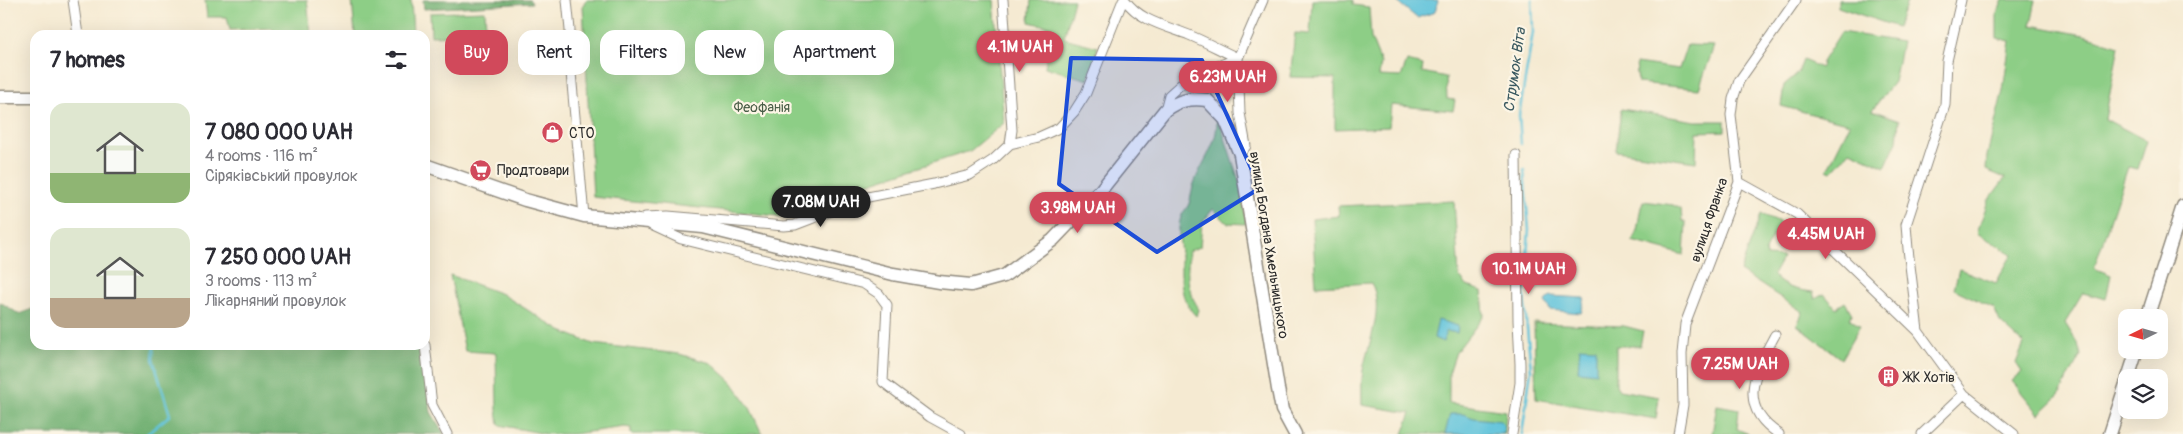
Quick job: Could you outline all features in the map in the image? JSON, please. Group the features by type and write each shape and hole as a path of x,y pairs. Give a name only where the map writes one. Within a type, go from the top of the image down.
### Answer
{"street":[{"path":"73,0 77,30"},
{"path":"567,0 570,30 569,51 584,216"},
{"path":"1003,0 1012,130 1010,144"},
{"path":"607,218 668,216 769,226 795,225 868,197 970,175 993,160 1010,144 1039,137 1059,128 1074,112 1086,93 1124,0 1132,9 1150,20 1191,36 1238,58"},
{"path":"1240,154 1246,146 1240,113 1238,58 1263,0"},
{"name":"вулиця Франка","path":"1678,434 1683,405 1682,354 1685,324 1739,182 1731,115 1732,99 1739,81 1796,0"},
{"path":"1918,331 1906,225 1945,105 1947,61 1961,0"},
{"path":"1165,110 1169,95 1188,78 1238,58"},
{"path":"0,97 30,97"},
{"name":"вулиця Богдана Хмельницького","path":"430,167 525,200 584,216 703,227 893,274 938,282 971,285 1004,276 1052,240 1101,190 1165,110 1176,102 1190,98 1207,100 1225,119 1240,154 1282,410 1294,434"},
{"path":"1512,434 1520,383 1516,155"},
{"path":"1739,182 1797,214 1918,331 1964,394 2014,434"},
{"path":"2151,309 2183,206"},
{"path":"646,222 681,239 864,284 872,289 879,294 887,305 888,321 883,382 930,417 961,434"},
{"path":"1775,335 1757,368 1752,390 1756,410 1769,428 1779,434"},
{"path":"426,350 432,406 446,434"},
{"path":"1922,434 1964,394"},
{"path":"2110,434 2118,409"}],"highlighted area":[{"path":"1071,58 1202,60 1260,188 1157,252 1059,184"}],"green space":[{"path":"205,0 307,0 310,30 273,30 273,28 230,30 227,17 207,17"},
{"path":"352,0 411,0 413,30 355,30"},
{"path":"423,0 530,0 532,3 424,9"},
{"name":"Феофанія","path":"586,0 994,0 1004,123 970,151 838,193 788,217 593,197 587,75 590,75 590,30 584,30 583,5"},
{"path":"1031,0 1074,0 1064,38 1098,47 1088,80 1045,67 1051,27 1029,22"},
{"path":"1312,0 1353,0 1353,5 1369,7 1371,38 1381,63 1379,76 1401,77 1407,61 1423,65 1422,72 1446,77 1447,99 1455,100 1453,111 1391,105 1389,127 1335,129 1335,78 1290,77 1295,33 1310,34"},
{"path":"1838,0 1908,0 1897,27 1838,7"},
{"path":"2003,0 2036,0 2031,25 2084,35 2119,46 2105,119 2147,141 2138,169 2128,167 2094,268 2111,275 2106,299 2083,293 2065,323 2078,344 2081,355 2059,395 2039,414 2012,381 2022,372 2016,363 2024,344 2000,322 1994,308 1954,289 1959,269 1996,283 2012,254 1977,233 1988,201 2005,178 1986,170 1987,156 2003,90 2010,41 1997,38 1997,14"},
{"path":"485,11 486,30 445,30 445,35 431,36 430,13"},
{"path":"1841,32 1902,42 1894,82 1872,110 1899,120 1897,141 1885,167 1850,151 1831,172 1827,170 1850,124 1781,106 1784,85 1798,73 1803,60 1821,68 1822,62"},
{"path":"1687,45 1714,46 1699,89 1638,83 1636,63 1679,69"},
{"path":"1621,109 1695,121 1725,121 1725,131 1697,132 1696,162 1616,151"},
{"path":"1217,117 1242,190 1246,224 1227,223 1213,209 1202,223 1200,247 1189,251 1188,261 1190,288 1199,310 1196,316 1187,304 1182,291 1180,222 1189,204 1195,181 1213,143 1217,127"},
{"path":"1454,201 1459,276 1467,286 1482,291 1484,316 1456,352 1449,373 1449,403 1506,411 1505,434 1403,434 1411,413 1362,405 1363,370 1376,314 1375,293 1371,283 1316,286 1312,219 1339,216 1338,206"},
{"path":"1643,201 1673,205 1681,209 1682,221 1686,223 1684,255 1632,241 1637,231"},
{"path":"1761,214 1780,222 1765,250 1767,256 1783,257 1773,275 1786,286 1813,292 1815,299 1824,294 1836,308 1845,302 1852,314 1850,319 1860,326 1841,359 1797,325 1803,312 1740,271"},
{"path":"450,275 502,294 561,331 593,344 679,354 711,363 732,382 750,408 762,434 631,434 631,428 625,427 573,434 546,434 499,425 496,353 465,351"},
{"path":"0,302 19,314 30,310 30,350 422,350 431,412 444,434 0,434"},
{"path":"1534,323 1624,326 1643,331 1640,346 1616,346 1616,385 1619,390 1659,397 1656,419 1536,399"},
{"path":"1717,405 1739,409 1737,429 1749,434 1712,434"}],"water":[{"path":"1395,0 1438,0 1435,12 1417,18"},
{"path":"1550,296 1585,298 1581,313 1550,310 1545,301"},
{"path":"1438,320 1458,326 1457,333 1446,331 1443,342 1434,338"},
{"path":"1580,347 1596,348 1596,373 1578,371"},
{"path":"1450,414 1463,414 1474,418 1501,421 1504,426 1503,434 1445,434"}],"waterway":[{"name":"Струмок Віта","path":"1521,144 1519,115 1533,32 1532,0"},
{"name":"Струмок Віта","path":"1522,434 1531,370 1524,296 1529,230 1524,170"},
{"path":"147,434 170,415 153,359 154,350"}],"place":[{"name":"СТО","path":"553,133"},
{"name":"Продтовари","path":"481,170"},
{"name":"ЖК Хотів","path":"1888,377"}]}
